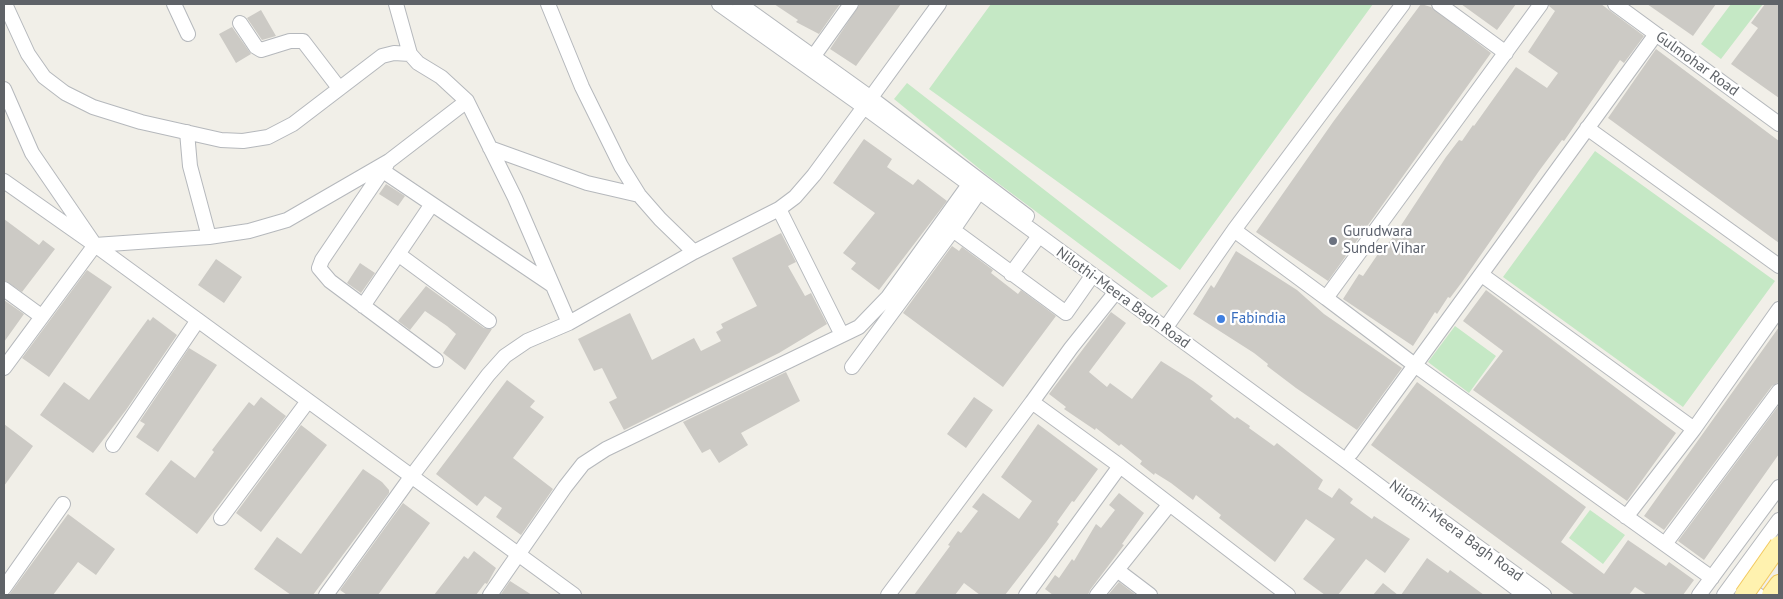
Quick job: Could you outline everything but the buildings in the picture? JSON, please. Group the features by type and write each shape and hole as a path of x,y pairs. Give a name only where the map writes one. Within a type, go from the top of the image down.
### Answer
{"main road":[{"path":"1744,595 1779,545"},
{"path":"1771,595 1779,584"}],"street":[{"path":"5,4 28,54 44,76 65,93 93,107 125,117 221,140 236,141 268,137 293,124 382,56 394,53 410,54"},
{"path":"174,4 188,34"},
{"path":"396,4 410,54 418,63 441,77 467,101 515,198 569,323"},
{"path":"548,4 582,87 621,166 639,195 660,219 694,252"},
{"name":"Nilothi-Meera Bagh Road","path":"719,4 868,103"},
{"name":"Nilothi-Meera Bagh Road","path":"740,4 813,57 868,103 1092,276 1345,460 1525,595"},
{"path":"813,57 852,4"},
{"path":"326,595 411,477 488,375 505,356 527,341 569,323 694,252 779,209 795,197 814,175 868,103 939,4"},
{"path":"1170,323 1234,230 1403,4"},
{"path":"1439,4 1506,53"},
{"path":"1326,298 1541,4"},
{"name":"Gulmohar Road","path":"1615,4 1779,124"},
{"path":"240,23 256,48 261,50 290,41 303,41 339,88"},
{"path":"1350,453 1416,366 1656,34"},
{"path":"4,89 32,154 95,245"},
{"path":"4,368 95,245 209,237 249,231 287,220 386,166 467,101"},
{"path":"1587,128 1779,266"},
{"path":"187,132 190,166 209,237"},
{"path":"490,148 587,184 639,195"},
{"path":"386,166 432,204 552,285"},
{"path":"386,166 322,260 319,268 330,281 436,360"},
{"path":"4,181 95,245 518,556 574,595"},
{"path":"852,367 953,230 974,185"},
{"path":"490,595 583,464 606,449 859,327 873,315 974,185"},
{"name":"Nilothi-Meera Bagh Road","path":"974,185 1350,453 1540,594"},
{"path":"363,306 432,204"},
{"path":"779,209 842,336"},
{"path":"953,230 1066,313 1092,276"},
{"path":"1234,230 1416,366 1712,578"},
{"path":"1011,274 1039,236"},
{"path":"398,254 489,321"},
{"path":"1482,275 1694,429"},
{"path":"4,289 41,316"},
{"path":"888,595 1071,348 1116,293"},
{"path":"1626,517 1694,429 1779,309"},
{"path":"113,445 198,320"},
{"path":"1664,544 1779,391"},
{"path":"221,518 308,401"},
{"path":"1032,402 1120,466 1288,595"},
{"path":"1026,595 1120,466"},
{"path":"1699,595 1779,487"},
{"path":"4,588 63,504"},
{"path":"1097,595 1169,505"},
{"path":"1724,595 1779,520"},
{"path":"1117,570 1150,595"},
{"path":"1736,578 1758,595"}],"green space":[{"path":"991,4 1373,4 1180,270 929,89"},
{"path":"1731,4 1763,4 1721,59 1701,44"},
{"path":"907,83 1168,286 1152,298 987,175 894,99"},
{"path":"1595,151 1775,281 1683,407 1503,277"},
{"path":"1455,326 1496,356 1469,393 1428,362"},
{"path":"1590,510 1625,535 1603,564 1569,538"}],"place":[{"name":"Gurudwara Sunder Vihar","path":"1333,241"},
{"name":"Fabindia","path":"1221,319"}]}
